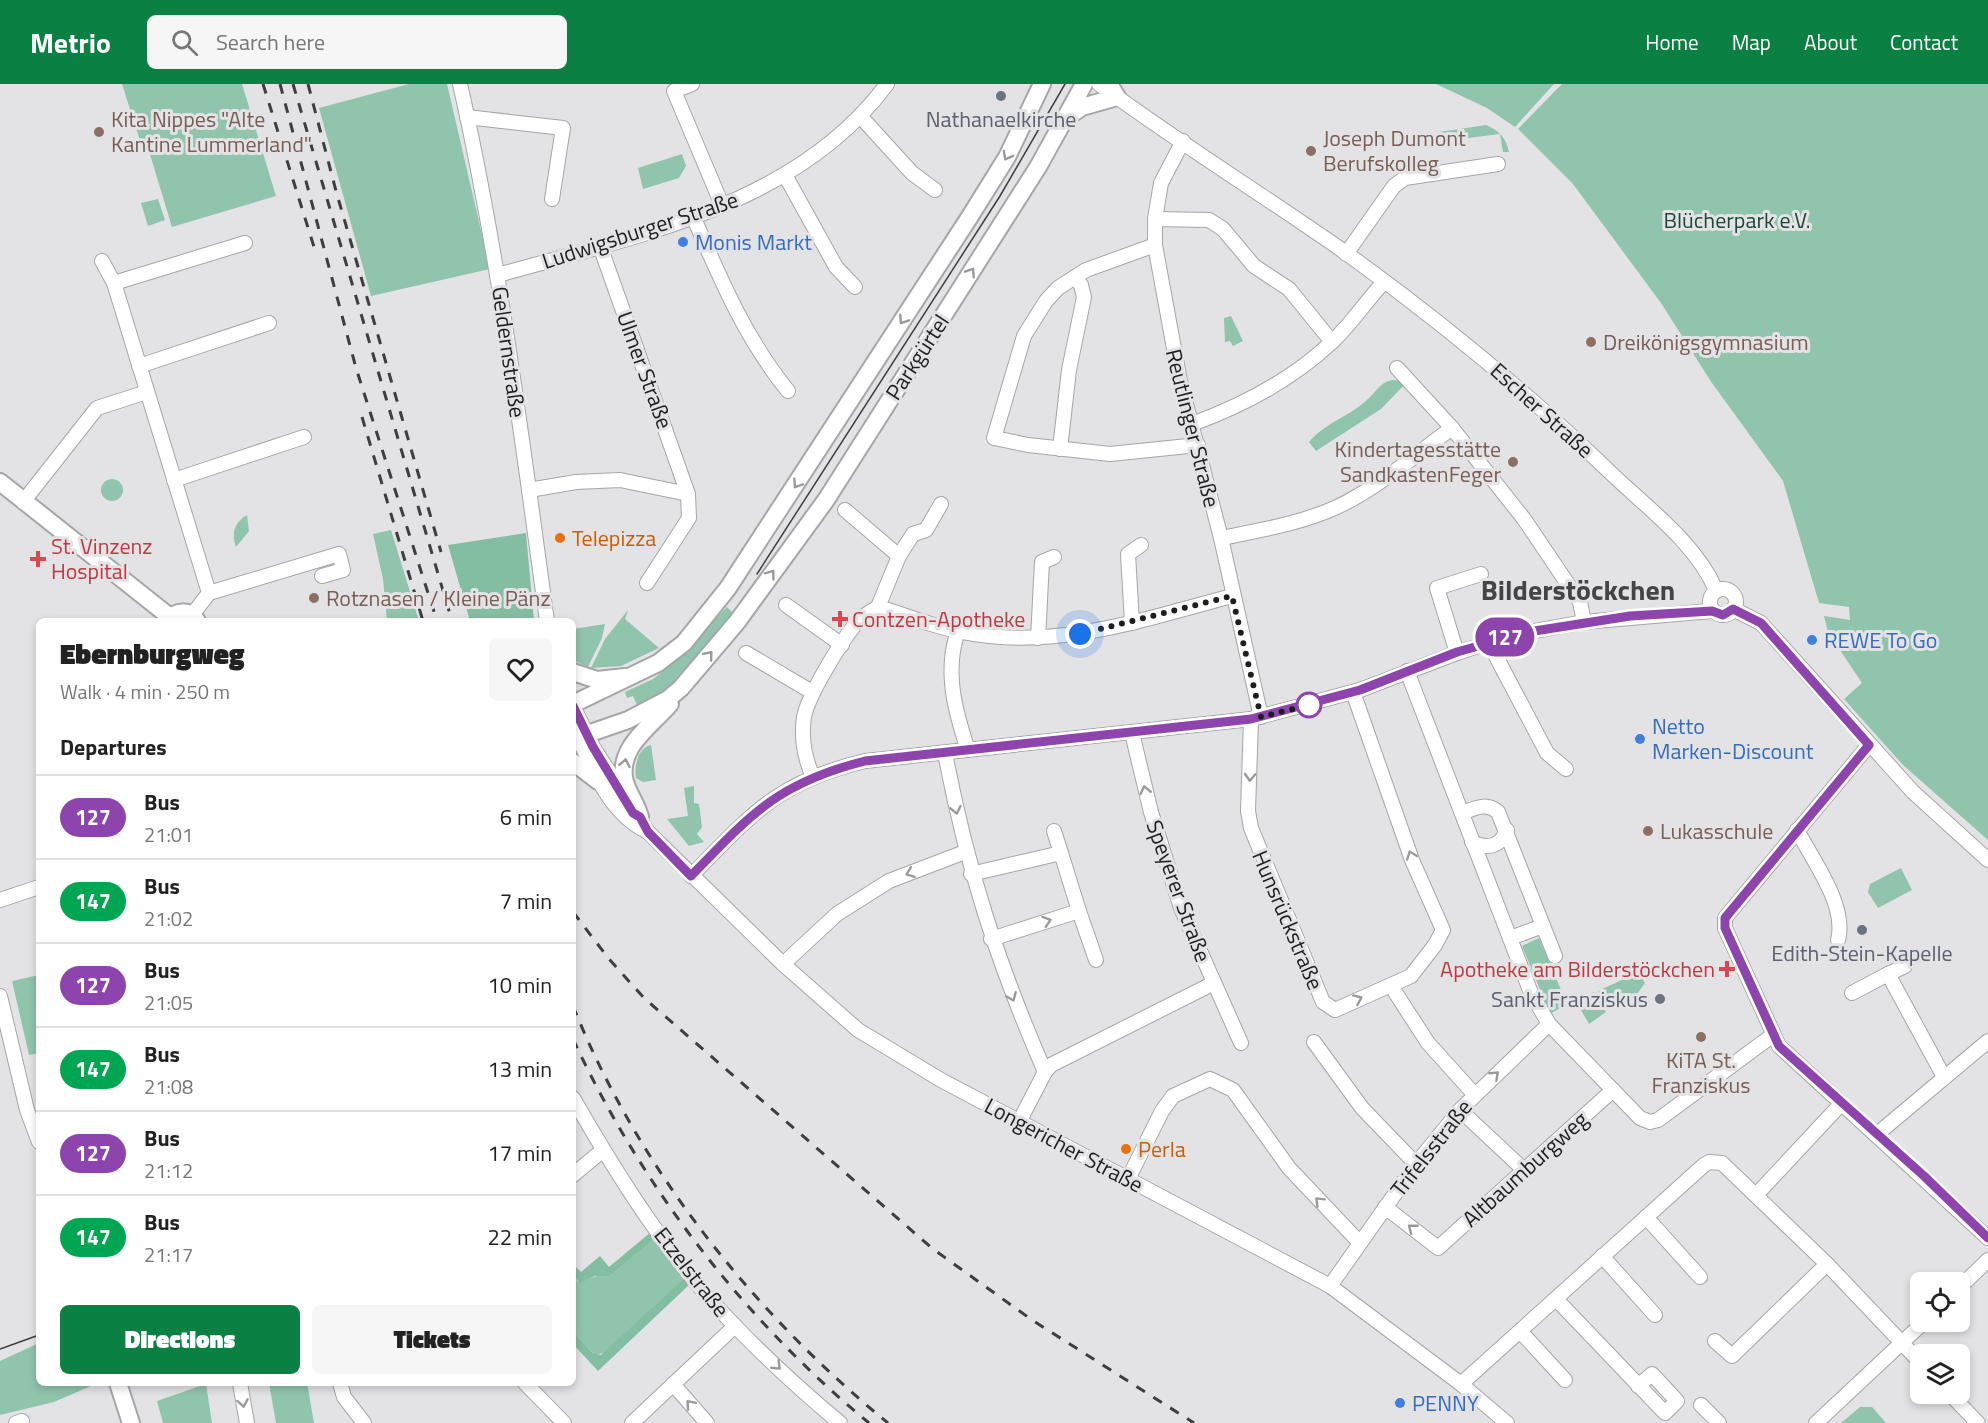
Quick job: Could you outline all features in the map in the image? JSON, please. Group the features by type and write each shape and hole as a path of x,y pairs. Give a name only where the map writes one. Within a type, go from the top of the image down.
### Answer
{"main road":[{"name":"Parkgürtel","path":"577,734 646,712 681,688 737,622 826,500 1038,167 1084,84"},
{"name":"Parkgürtel","path":"576,704 635,676 658,663 684,643 747,561 1007,157 1040,86"},
{"path":"1066,118 1113,91"},
{"path":"0,482 168,618"},
{"path":"716,602 731,600 735,605 737,622"},
{"path":"171,618 184,612 195,618"},
{"path":"576,673 597,680 635,676"},
{"path":"644,824 625,781 625,756 681,688"},
{"path":"576,764 598,781"},
{"path":"119,1386 131,1423"}],"street":[{"name":"Geldernstraße","path":"460,84 498,275 547,618"},
{"path":"692,84 674,91 722,205"},
{"name":"Ludwigsburger Straße","path":"498,275 600,246 693,216 750,194 785,175 861,117 887,84"},
{"name":"Escher Straße","path":"1099,84 1113,91 1346,254 1532,397 1672,530 1703,566 1716,590"},
{"path":"467,117 563,128 552,200"},
{"path":"861,117 912,173 935,190"},
{"name":"Reutlinger Straße","path":"1183,141 1161,183 1155,219 1155,245 1171,338 1221,538 1256,718"},
{"path":"1346,254 1394,186 1405,178 1498,164"},
{"path":"785,175 836,267 855,287"},
{"path":"693,216 735,311 763,361 788,391"},
{"path":"1155,219 1209,220 1222,229 1254,266 1289,289 1332,342"},
{"path":"114,283 245,243"},
{"path":"1155,245 1115,258 1075,277 1046,301 1028,327 999,414 994,438 1060,449 1110,454 1198,445"},
{"name":"Ulmer Straße","path":"600,246 688,494 689,518 647,583"},
{"path":"102,261 114,283 208,593 195,618"},
{"path":"1060,449 1069,370 1084,297 1081,285 1075,277"},
{"path":"1191,424 1256,398 1292,375 1332,342 1384,282"},
{"path":"139,366 261,328 269,323"},
{"path":"1397,368 1452,428 1524,519 1580,602 1584,621"},
{"path":"23,502 97,408 147,392"},
{"path":"1221,538 1284,526 1337,507 1377,484 1452,428"},
{"path":"174,480 304,437"},
{"path":"529,490 576,482 620,480 688,494"},
{"path":"813,777 806,762 804,729 804,717 812,692 860,619 878,607 899,556 913,534 926,530 941,504"},
{"path":"845,510 899,556"},
{"path":"1132,623 1122,551 1141,545"},
{"path":"208,593 339,554 343,570 322,576"},
{"path":"1038,638 1043,559"},
{"path":"1457,652 1437,588 1481,574"},
{"path":"691,876 753,813 776,796 813,777 865,761 1256,718 1353,692 1457,652 1512,635 1584,621 1712,611 1723,615 1733,609 1736,602 1734,595 1728,590 1716,590 1709,600 1712,611"},
{"path":"878,607 958,631 1038,638 1080,634 1132,623 1232,596"},
{"path":"786,605 842,645"},
{"path":"1733,609 1761,623 1869,745 1947,826 1988,860"},
{"path":"958,631 951,650 950,667 952,687 968,750"},
{"path":"1489,643 1546,753 1566,769"},
{"path":"746,652 812,692"},
{"path":"1407,671 1531,993 1549,1024 1640,1118 1650,1122 1658,1120 1773,1035"},
{"name":"Hunsrückstraße","path":"1256,718 1248,811 1251,828 1323,1002 1335,1010 1411,976 1435,945 1443,930 1413,860 1353,692"},
{"name":"Speyerer Straße","path":"1132,733 1168,870 1194,940 1241,1043"},
{"name":"Longericher Straße","path":"577,734 598,781 633,825 644,824"},
{"name":"Longericher Straße","path":"577,734 644,824 691,876 840,1016 877,1043 1019,1122 1329,1286 1461,1384 1507,1423"},
{"path":"1869,745 1725,918 1725,928 1779,1046 1988,1238"},
{"path":"945,753 965,852 991,939 1009,990 1045,1072"},
{"path":"1462,813 1483,806 1498,812 1555,956"},
{"path":"1473,842 1490,847 1499,843 1507,830"},
{"path":"1797,830 1838,907 1842,927 1838,940"},
{"path":"1054,831 1096,960"},
{"path":"783,964 837,914 889,881 965,852"},
{"path":"971,874 1061,853"},
{"path":"0,900 36,888"},
{"path":"991,939 1079,911"},
{"path":"1510,938 1543,926"},
{"path":"1852,993 1905,966"},
{"path":"1888,974 1944,1077"},
{"path":"1019,1122 1045,1072 1059,1059 1214,983"},
{"path":"1395,992 1428,1043 1474,1094"},
{"path":"0,996 27,1110 36,1134"},
{"name":"Trifelsstraße","path":"1329,1286 1416,1164 1460,1110 1549,1024"},
{"path":"1876,1135 1988,1041"},
{"path":"1314,1042 1362,1108 1416,1164"},
{"path":"1128,1179 1162,1111 1173,1096 1210,1079 1233,1090 1290,1168 1360,1243"},
{"name":"Altbaumburgweg","path":"1385,1207 1438,1248 1612,1090"},
{"name":"Etzelstraße","path":"576,1103 603,1150 677,1257 735,1326 840,1423"},
{"path":"1757,1194 1841,1104"},
{"path":"1460,1110 1524,1170"},
{"path":"576,1172 603,1150"},
{"path":"1461,1384 1709,1162 1722,1163 1757,1194 1910,1351"},
{"path":"1646,1217 1700,1277"},
{"path":"1602,1256 1655,1315"},
{"path":"1970,1277 1988,1260"},
{"path":"1715,1341 1732,1356 1827,1264"},
{"path":"1556,1299 1638,1386"},
{"path":"632,1423 735,1326"},
{"path":"1520,1331 1565,1380"},
{"path":"1816,1423 1913,1332"},
{"path":"673,1384 707,1423"},
{"path":"241,1386 247,1423"},
{"path":"341,1386 344,1397 364,1423"},
{"path":"528,1386 564,1423"},
{"path":"1960,1404 1978,1423"},
{"path":"1701,1405 1719,1423"}],"green space":[{"path":"122,84 242,84 276,196 172,227 148,148 143,150"},
{"path":"409,84 447,84 490,269 371,296 319,108"},
{"path":"1436,84 1554,84 1515,127 1487,108"},
{"name":"Blücherpark e.V.","path":"1562,84 1988,84 1988,840 1903,765 1844,699 1862,683 1828,632 1824,616 1850,620 1849,607 1819,603 1783,481 1712,383 1661,303 1573,184 1518,129"},
{"path":"1486,125 1500,134 1436,142 1439,132"},
{"path":"1500,134 1506,142 1509,152 1503,152"},
{"path":"682,154 686,166 679,178 643,189 638,168"},
{"path":"158,199 165,220 148,226 141,203"},
{"path":"1231,316 1243,341 1233,346 1230,341 1225,342 1224,318"},
{"path":"1395,380 1406,383 1381,409 1316,451 1309,442 1316,435 1362,404 1383,384"},
{"path":"108,479 116,479 123,486 123,494 116,501 108,501 101,494 101,486"},
{"path":"247,515 249,531 236,547 235,529 239,521"},
{"path":"391,530 418,618 387,618 383,579 373,534"},
{"path":"526,533 534,618 469,618 448,545"},
{"path":"727,607 732,612 731,617 670,689 633,713 631,708 637,705 633,696 627,698 625,692 653,679 674,662"},
{"path":"628,610 625,619 659,648 621,666 591,668 605,639"},
{"path":"605,624 602,638 588,667 576,661 576,629"},
{"path":"651,745 656,780 643,782 636,778 636,763 640,753"},
{"path":"694,786 694,803 699,804 702,827 697,834 704,842 689,846 667,819 688,816 684,788"},
{"path":"1901,868 1912,890 1878,908 1868,892 1870,884"},
{"path":"1539,938 1567,1004 1550,1014 1522,946"},
{"path":"1639,972 1645,983 1637,994 1638,1007 1636,1008 1632,1003 1609,1009 1598,991"},
{"path":"36,976 36,1054 29,1055 12,981"},
{"path":"1594,992 1606,1012 1589,1024 1581,1010 1588,1005 1585,1000"},
{"path":"651,1232 656,1238 610,1276 595,1276 580,1283 576,1279 576,1267 581,1272 600,1256 609,1267"},
{"path":"656,1238 685,1277 604,1353 595,1355 576,1335 576,1280 578,1282 601,1275 610,1276"},
{"path":"685,1277 690,1284 598,1371 576,1347 576,1335 593,1353 601,1355"},
{"path":"36,1344 36,1386 91,1386 54,1402 0,1415 0,1361"},
{"path":"206,1386 212,1423 163,1423 157,1401"},
{"path":"270,1386 308,1386 314,1423 276,1423"},
{"path":"1860,1407 1872,1407 1886,1423 1841,1423"}],"tram line":[{"path":"757,574 1000,196 1065,84"},
{"path":"0,1349 36,1336"}],"railway":[{"path":"263,84 315,250"},
{"path":"280,84 356,368 436,618"},
{"path":"293,84 451,618"},
{"path":"308,84 336,191 441,552"},
{"path":"362,417 422,618"},
{"path":"576,916 609,959 644,998 933,1249 1032,1320 1194,1423"},
{"path":"576,1013 600,1066 631,1124 666,1180 704,1234 791,1334 838,1380 888,1423"},
{"path":"576,1045 600,1094 631,1147 700,1248 779,1340 869,1423"}],"bus line":[{"name":"127","path":"576,712 593,747 633,813 640,817 648,832 691,876 721,843 773,798 819,774 836,768 865,761 1251,719 1360,690 1457,652 1512,635 1584,621 1646,615 1683,615 1712,611 1719,615 1727,615 1733,609 1744,613 1761,623 1869,745 1725,918 1725,928 1779,1046 1924,1176 1988,1238"}],"place":[{"name":"Nathanaelkirche","path":"1001,96"},
{"name":"Kita Nippes \"Alte Kantine Lummerland\"","path":"99,132"},
{"name":"Joseph Dumont Berufskolleg","path":"1311,151"},
{"name":"Monis Markt","path":"683,242"},
{"name":"Dreikönigsgymnasium","path":"1591,342"},
{"name":"Kindertagesstätte SandkastenFeger","path":"1513,462"},
{"name":"Telepizza","path":"560,538"},
{"name":"St. Vinzenz Hospital","path":"38,559"},
{"name":"Rotznasen / Kleine Pänz","path":"314,598"},
{"name":"Contzen-Apotheke","path":"840,619"},
{"name":"REWE To Go","path":"1812,640"},
{"name":"Netto Marken-Discount","path":"1640,739"},
{"name":"Lukasschule","path":"1648,831"},
{"name":"Edith-Stein-Kapelle","path":"1862,930"},
{"name":"Apotheke am Bilderstöckchen","path":"1727,969"},
{"name":"Sankt Franziskus","path":"1660,999"},
{"name":"KiTA St. Franziskus","path":"1701,1037"},
{"name":"Perla","path":"1126,1149"},
{"name":"PENNY","path":"1400,1403"}],"district":[{"name":"Bilderstöckchen","path":"1578,589"}],"route":[{"path":"1080,634 1132,623 1232,596 1261,717 1309,705"}]}
